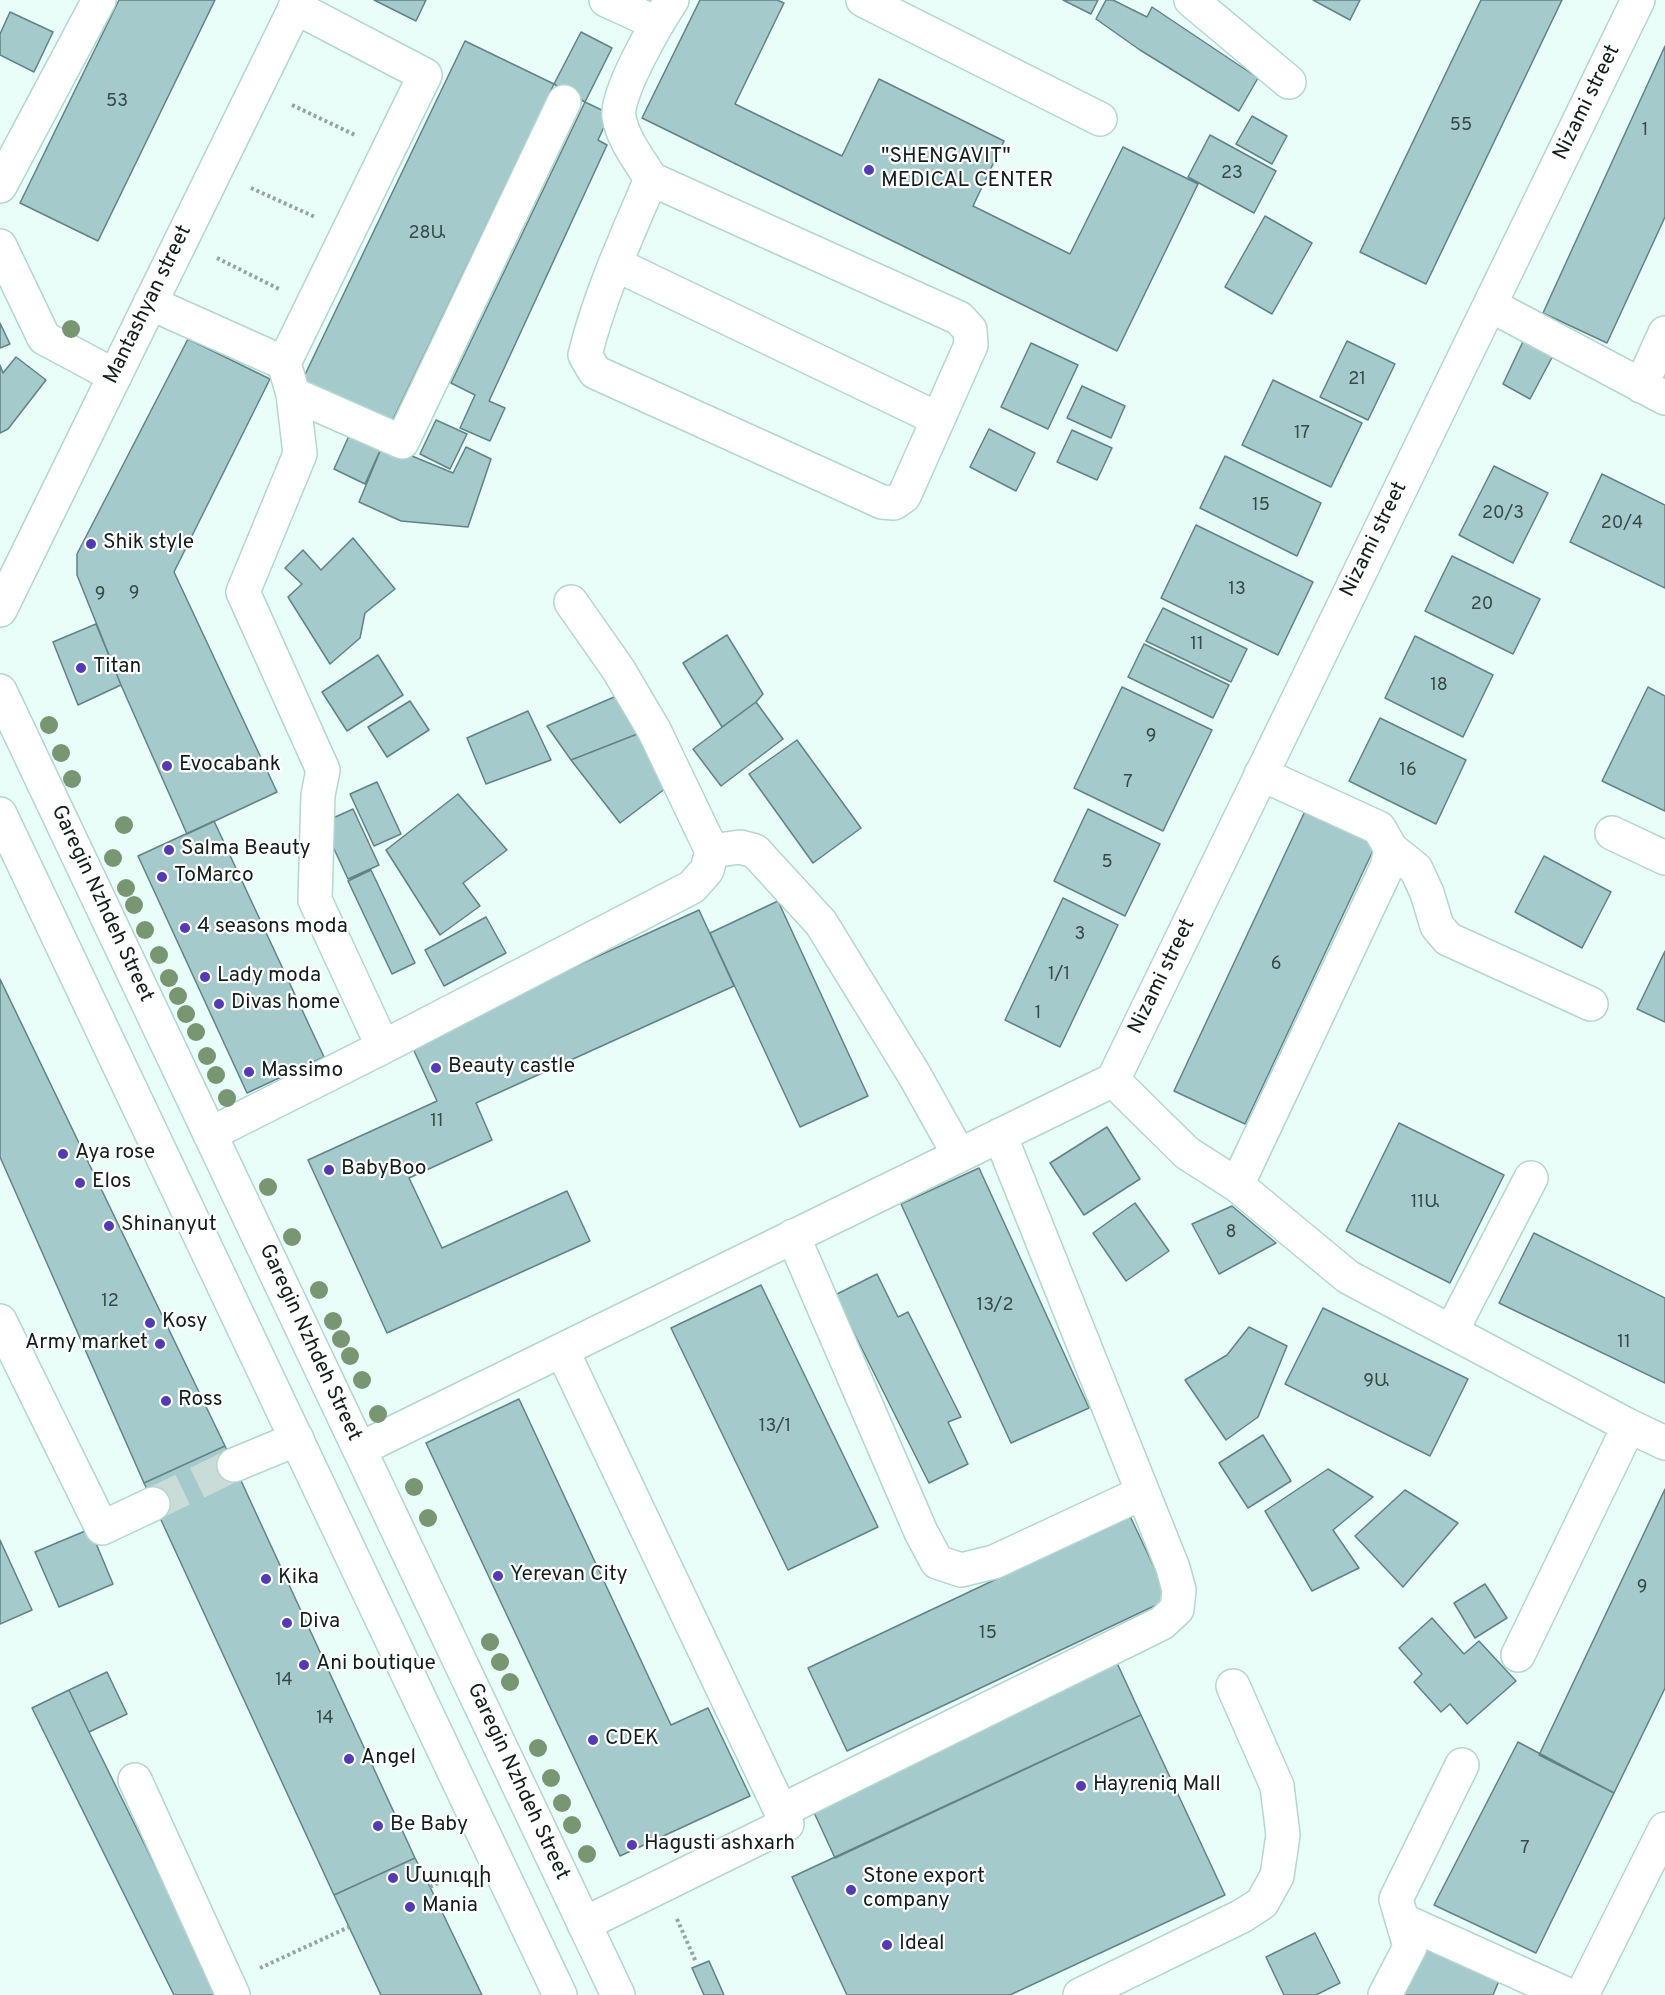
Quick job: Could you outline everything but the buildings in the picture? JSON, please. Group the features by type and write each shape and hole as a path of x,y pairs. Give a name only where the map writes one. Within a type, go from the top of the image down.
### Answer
{"street":[{"path":"0,186 99,0"},
{"path":"606,0 664,12 624,92 619,115 624,135 651,178 959,318 970,330 971,345 904,496 894,503 882,502 595,372 585,355 589,337 615,264 651,178"},
{"path":"863,0 1100,119"},
{"path":"1191,0 1289,82"},
{"name":"Nizami street","path":"1113,1080 1638,0"},
{"path":"297,3 425,75 284,363 293,394 300,454 243,592 323,770 318,795 315,900 383,1047"},
{"name":"Mantashyan street","path":"0,610 297,3"},
{"path":"293,394 402,442 564,102"},
{"path":"0,246 44,338 115,376"},
{"path":"615,264 938,418"},
{"path":"150,303 284,363"},
{"path":"1490,305 1653,392 1665,333"},
{"path":"210,1134 692,887 707,870 712,851 654,730 618,669 571,602"},
{"name":"Garegin Nzhdeh Street","path":"0,691 618,1995"},
{"path":"1261,774 1379,828 1391,849 1416,869 1427,892 1437,926 1448,939 1591,1004"},
{"path":"0,814 560,1995"},
{"path":"1612,832 1665,858"},
{"path":"712,851 740,847 755,851 821,923 915,1076 959,1155"},
{"path":"1237,1185 1387,867 1391,849"},
{"path":"360,1449 1113,1080 1187,1153 1237,1185 1348,1277 1665,1443"},
{"path":"781,1810 1162,1623 1177,1609 1179,1590 1173,1568 1000,1135"},
{"path":"1451,1332 1531,1178"},
{"path":"794,1236 921,1532 937,1562 961,1570 994,1562 1142,1493"},
{"path":"0,1321 102,1528 153,1504"},
{"path":"562,1350 787,1824 584,1924"},
{"path":"1518,1655 1629,1426"},
{"path":"234,1465 297,1439"},
{"path":"1080,1995 1242,1916 1262,1903 1277,1876 1283,1835 1278,1786 1233,1686"},
{"path":"1385,1995 1410,1947 1396,1899 1462,1764"},
{"path":"135,1780 230,1989"},
{"path":"1582,1995 1665,1829"},
{"path":"1402,1920 1568,1995"}],"path":[{"path":"292,105 388,151"},
{"path":"251,188 348,233"},
{"path":"217,258 312,306"},
{"path":"430,1887 447,1879"},
{"path":"676,1916 696,1962"},
{"path":"230,1989 349,1927"}],"tunnel":[{"path":"153,1504 234,1465"}],"place":[{"name":"\"SHENGAVIT\" MEDICAL CENTER","path":"869,170"},
{"name":"Shik style","path":"91,544"},
{"name":"Titan","path":"81,668"},
{"name":"Evocabank","path":"167,766"},
{"name":"Salma Beauty","path":"169,850"},
{"name":"ToMarco","path":"162,877"},
{"name":"4 seasons moda","path":"185,928"},
{"name":"Lady moda","path":"205,977"},
{"name":"Divas home","path":"219,1004"},
{"name":"Beauty castle","path":"436,1068"},
{"name":"Massimo","path":"249,1072"},
{"name":"Aya rose","path":"63,1154"},
{"name":"BabyBoo","path":"329,1170"},
{"name":"Elos","path":"80,1183"},
{"name":"Shinanyut","path":"109,1226"},
{"name":"Kosy","path":"150,1323"},
{"name":"Army market","path":"160,1344"},
{"name":"Ross","path":"166,1401"},
{"name":"Yerevan City","path":"498,1576"},
{"name":"Kika","path":"266,1579"},
{"name":"Diva","path":"287,1623"},
{"name":"Ani boutique","path":"304,1665"},
{"name":"CDEK","path":"593,1740"},
{"name":"Angel","path":"349,1759"},
{"name":"Hayreniq Mall","path":"1081,1786"},
{"name":"Be Baby","path":"378,1826"},
{"name":"Hagusti ashxarh","path":"632,1845"},
{"name":"Մաուգլի","path":"393,1878"},
{"name":"Stone export company","path":"851,1890"},
{"name":"Mania","path":"410,1907"},
{"name":"Ideal","path":"887,1945"}]}
